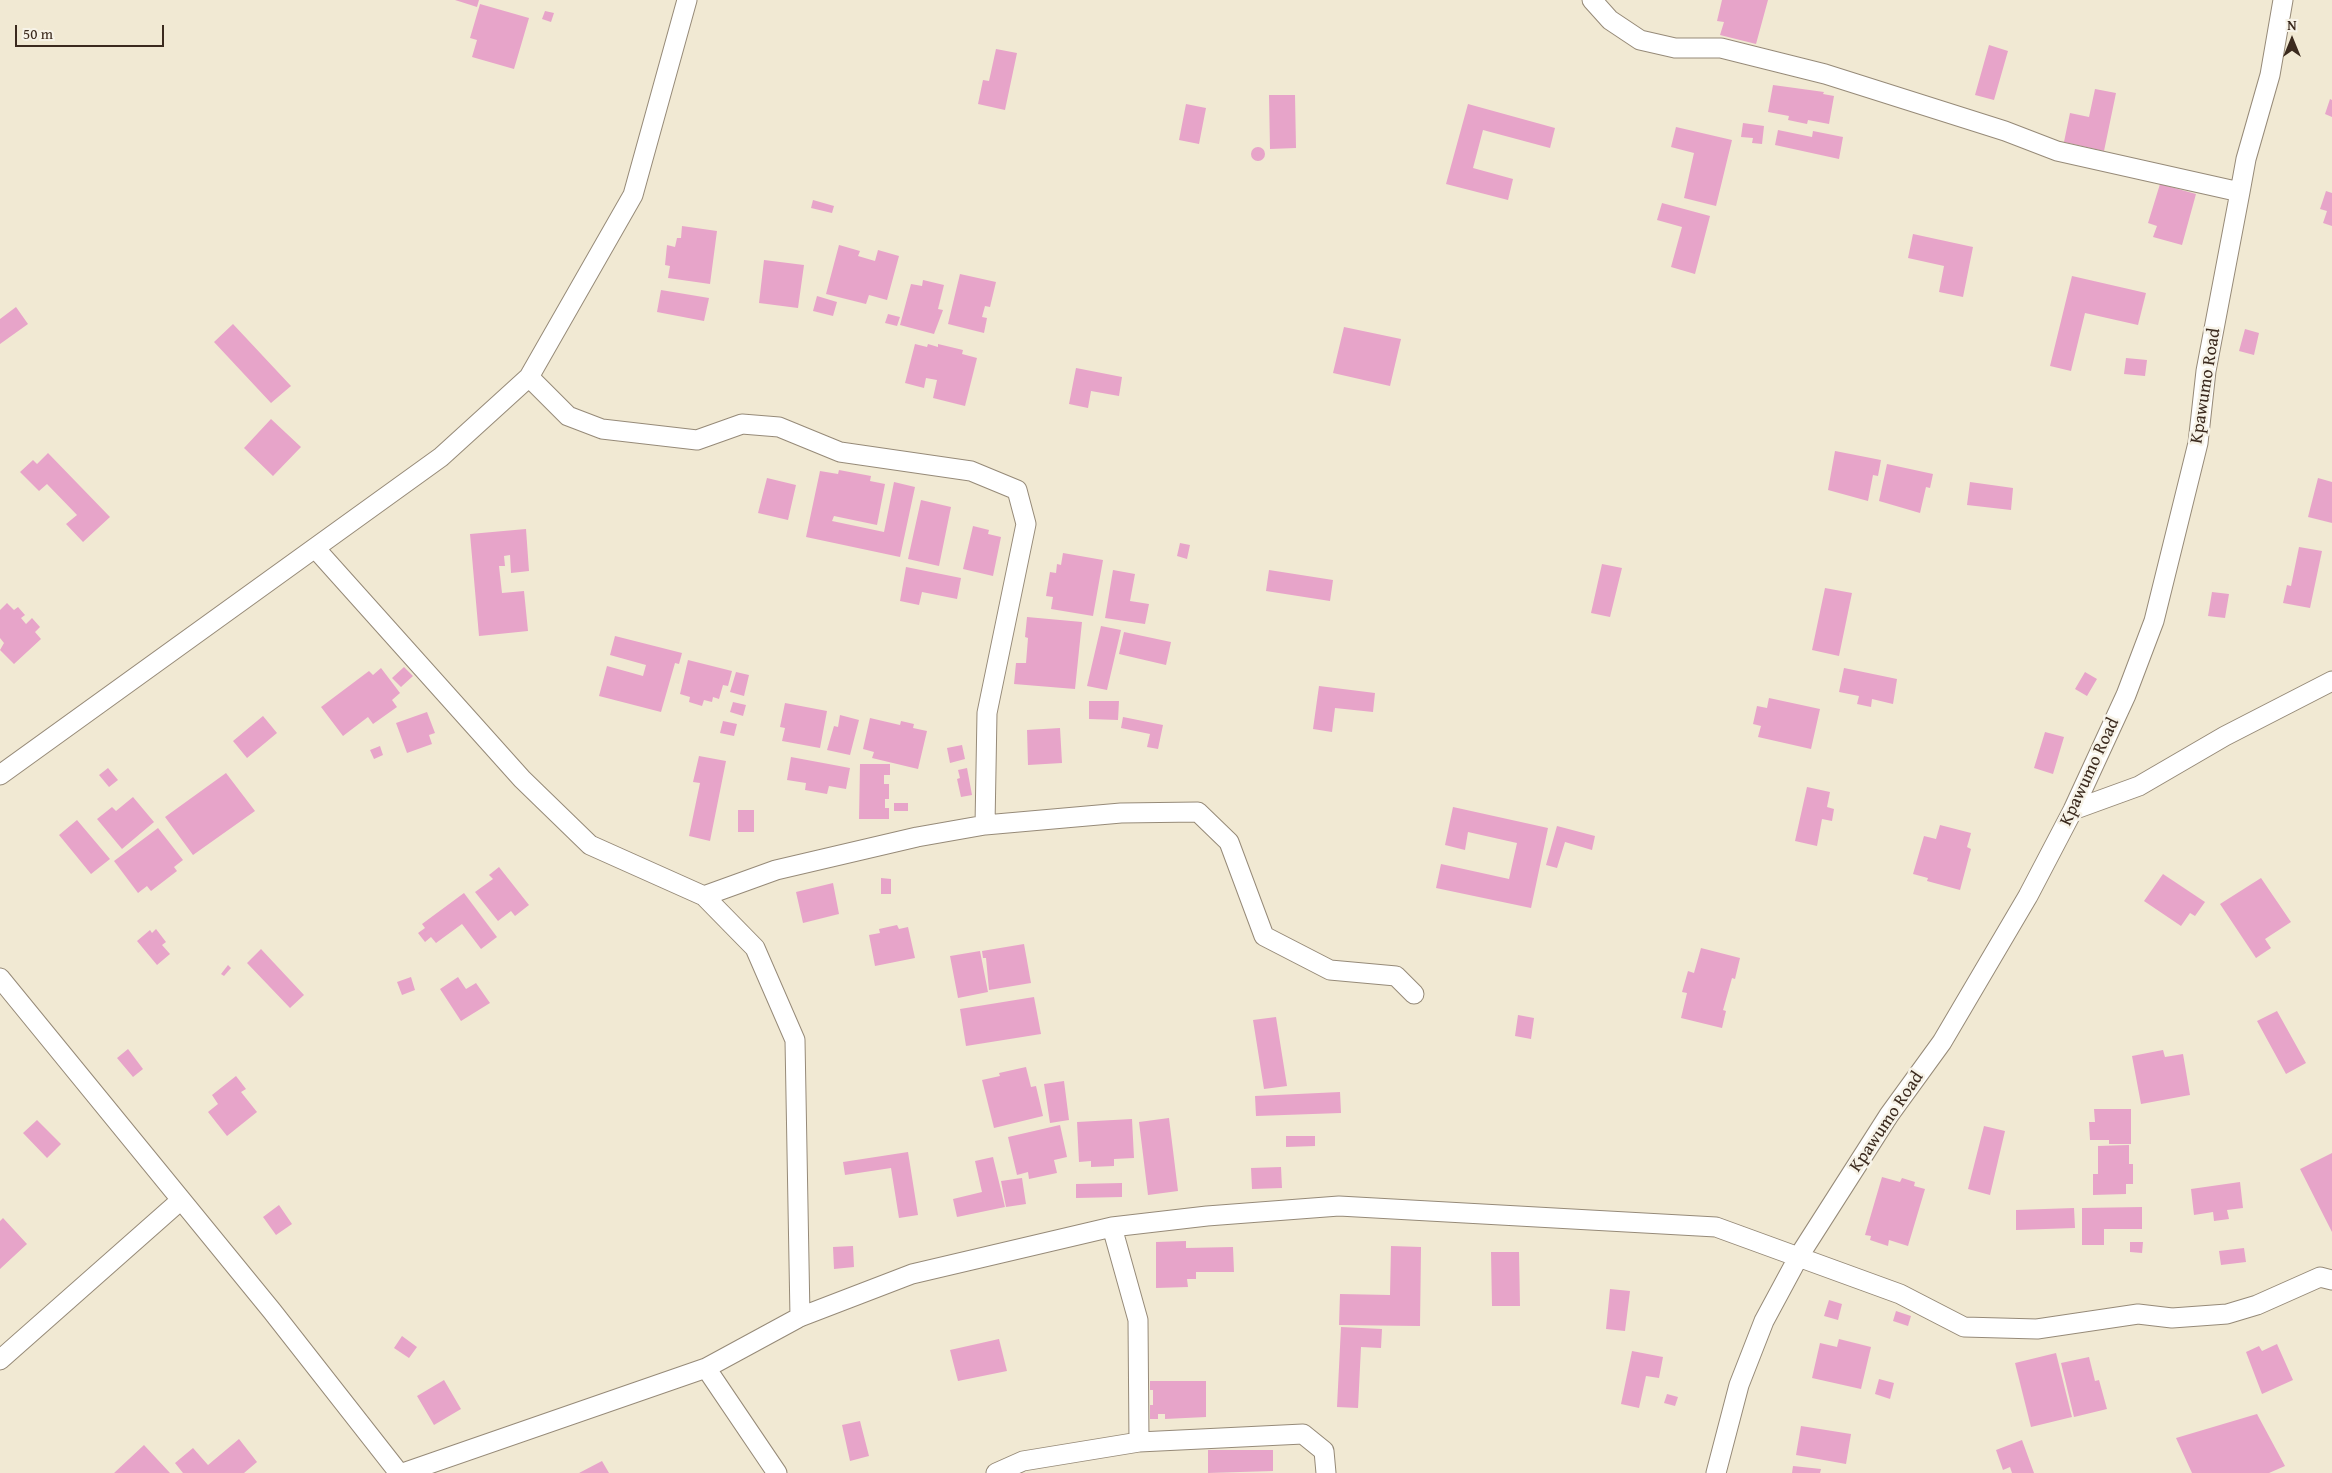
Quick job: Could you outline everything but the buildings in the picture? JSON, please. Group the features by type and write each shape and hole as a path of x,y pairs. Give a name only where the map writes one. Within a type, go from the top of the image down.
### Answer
{"street":[{"path":"0,775 441,457 529,377 633,195 687,0"},
{"path":"1592,0 1610,20 1640,40 1675,48 1722,48 1816,71 2005,131 2057,151 2240,192"},
{"name":"Kpawumo Road","path":"1716,1473 1739,1385 1760,1330 1798,1256 1889,1115 1942,1042 2028,896 2073,810 2126,695 2154,621 2198,443 2206,371 2246,159 2270,75 2283,0"},
{"path":"529,377 568,416 602,429 697,440 742,424 779,427 840,452 971,471 1017,490 1026,524 987,713 985,825"},
{"path":"315,548 522,779 590,845 704,896 755,948 795,1040 800,1317"},
{"path":"2073,810 2139,786 2226,736 2332,681"},
{"path":"704,896 776,870 917,837 985,825 1121,813 1198,812 1229,842 1264,936 1330,970 1396,976 1414,994"},
{"path":"0,978 272,1311 398,1473"},
{"path":"1,1356 181,1200"},
{"path":"403,1473 706,1368 800,1317 912,1274 1112,1227 1207,1216 1348,1207 1716,1227 1900,1294 1964,1327 2037,1329 2138,1314 2172,1318 2227,1314 2258,1304 2320,1277 2332,1280"},
{"path":"1112,1227 1138,1320 1139,1442"},
{"path":"706,1368 777,1473"},
{"path":"996,1473 1023,1461 1139,1442 1303,1434 1324,1450 1326,1473"}]}
